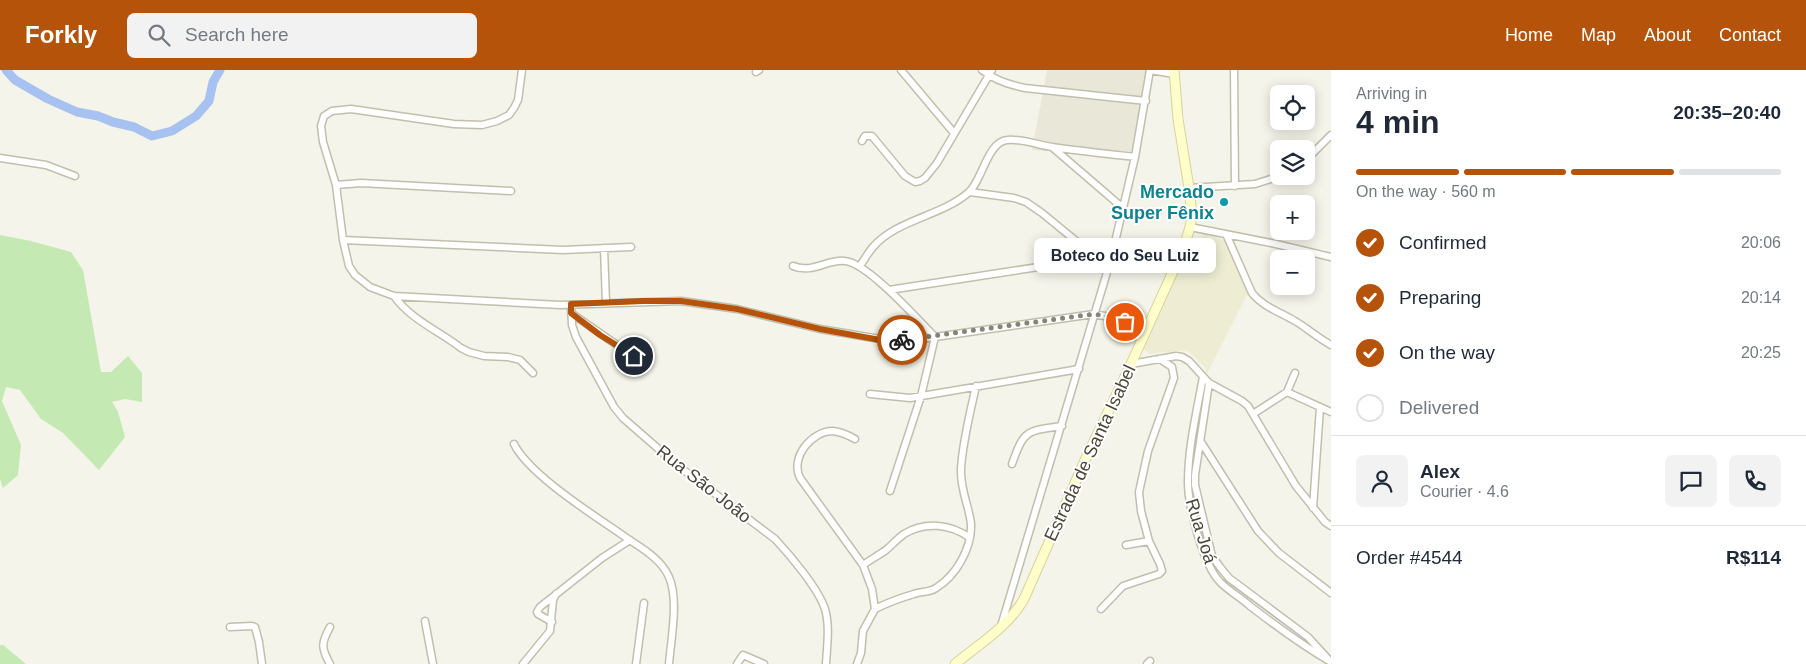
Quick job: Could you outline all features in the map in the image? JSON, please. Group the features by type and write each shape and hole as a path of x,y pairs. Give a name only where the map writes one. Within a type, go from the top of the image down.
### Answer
{"main road":[{"name":"Estrada de Santa Isabel","path":"955,664 1001,628 1019,608 1184,247 1192,216 1178,119 1174,72"}],"street":[{"path":"522,70 518,100 514,108 509,115 482,126 454,124 362,110 342,109 327,112 324,116 320,126 336,185 343,240 349,266 355,275 370,287 394,296 424,299 571,304 681,301 737,309 820,329 892,341 935,337 1094,314 1115,318 1146,330"},
{"path":"901,70 954,133"},
{"path":"982,70 1008,84 1026,88 1146,101"},
{"path":"1001,628 1111,259 1135,157 1150,70 1174,72"},
{"path":"1234,70 1235,186"},
{"path":"862,141 865,136 872,136 909,180 915,182 925,178 990,73"},
{"path":"1315,151 1331,135"},
{"path":"860,266 873,247 883,238 920,218 953,204 970,192 994,147 1003,141 1014,140 1052,147 1135,157"},
{"path":"1052,147 1123,208"},
{"path":"0,158 53,167 74,176"},
{"path":"1189,188 1235,186 1262,183 1270,180"},
{"path":"336,185 362,183 511,192"},
{"path":"970,192 1014,198 1026,202 1042,212 1081,245 1103,257 1111,259"},
{"path":"1190,227 1331,258"},
{"path":"1226,234 1256,298 1265,306 1296,322 1331,345"},
{"path":"343,240 539,250 631,247"},
{"path":"604,248 606,303"},
{"path":"889,290 1103,257"},
{"path":"793,266 806,270 842,260 850,261 860,266 889,290 935,337"},
{"path":"394,296 400,306 411,315 461,348 484,356 508,357 520,360 533,372"},
{"name":"Rua São João","path":"571,304 576,336 614,407 623,418 677,465 774,539 788,552 813,587 825,609 828,624 826,664"},
{"path":"571,313 627,352 644,358"},
{"path":"890,491 921,396 935,337"},
{"path":"1131,364 1176,356 1182,357 1196,368 1209,383 1242,401 1253,414 1296,486 1325,522 1331,526"},
{"path":"1101,609 1123,586 1159,574 1162,571 1150,541 1139,500 1140,483 1158,421 1174,378 1174,372 1170,364 1160,359"},
{"path":"870,394 898,397 921,396 1079,369"},
{"path":"1253,414 1286,392 1295,373"},
{"name":"Rua Joá","path":"1203,377 1201,442 1195,485 1212,556 1229,578 1308,637 1331,662"},
{"name":"Rua Joá","path":"1209,383 1192,442 1188,484 1190,505 1208,562 1220,582 1278,627 1331,662"},
{"path":"875,609 908,595 934,589 958,566 963,558 970,538 971,524 961,487 961,470 964,443 976,386"},
{"path":"1286,392 1331,412"},
{"path":"1313,508 1320,407"},
{"path":"1012,464 1020,442 1026,435 1043,429 1062,426"},
{"path":"855,439 833,431 820,434 804,447 796,467 800,478 863,565 872,589 875,609 863,631 861,653 857,664"},
{"path":"1201,442 1258,531 1278,553 1331,593"},
{"path":"514,444 534,469 556,488 651,553 669,575 674,614 669,664"},
{"path":"863,565 915,528 944,526 959,530 970,538"},
{"path":"552,622 537,612 557,593 602,558 630,540"},
{"path":"1126,545 1150,541"},
{"path":"523,664 547,636 552,622 552,607 557,593"},
{"path":"636,664 644,603"},
{"path":"425,621 433,664"},
{"path":"230,627 255,627 260,642 262,664"},
{"path":"330,627 323,639 323,644 330,664"},
{"path":"737,664 743,655 764,664"}],"shaded area":[{"path":"1047,70 1148,70 1135,157 1032,150"},
{"path":"1203,234 1224,240 1248,293 1207,374 1204,366 1187,350 1149,354 1143,348 1143,343 1188,248 1196,250"}],"green space":[{"path":"0,235 71,252 83,270 101,372 111,372 128,356 142,373 142,402 125,399 112,402 118,412 125,437 99,470 63,433 41,419 20,390 6,387 2,401 21,445 18,475 3,488 0,479"},
{"path":"0,645 3,645 26,664 0,664"}],"waterway":[{"path":"6,70 15,80 48,99 77,112 134,127 152,136 172,131 196,116 209,101 213,82 220,70"},
{"path":"1192,465 1202,397"},
{"path":"1191,479 1196,511 1207,553"},
{"path":"1210,559 1226,581 1313,646"}],"way so far":[{"path":"902,340 1094,314 1125,322"}],"place":[{"name":"Mercado Super Fênix","path":"1224,202"},
{"name":"Boteco do Seu Luiz","path":"1125,322"}],"route":[{"path":"634,356 584,324 571,313 571,304 681,301 737,309 820,329 880,340 902,340"}]}
